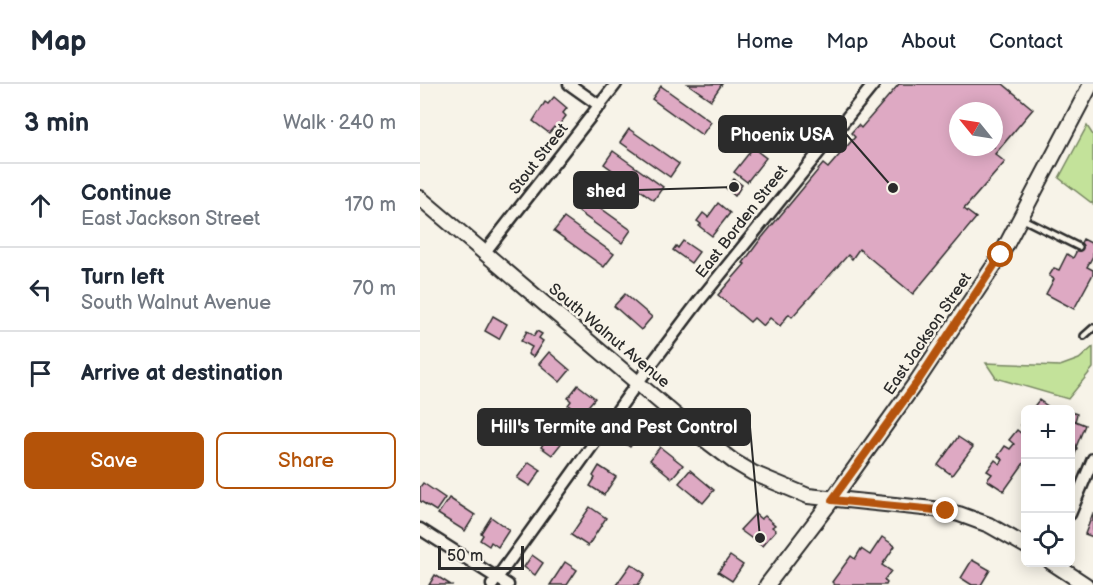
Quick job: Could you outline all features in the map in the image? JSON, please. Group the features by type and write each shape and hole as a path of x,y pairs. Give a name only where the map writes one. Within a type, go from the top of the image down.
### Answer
{"street":[{"path":"569,84 600,106"},
{"name":"Stout Street","path":"485,252 616,84"},
{"name":"East Borden Street","path":"495,581 638,382 781,197 874,84"},
{"name":"East Jackson Street","path":"767,585 832,500 946,339 1001,255 1091,84"},
{"name":"South Walnut Avenue","path":"420,198 700,436 753,473 808,496 933,509 959,514 989,525 1021,543"},
{"path":"1071,513 1093,459"},
{"path":"420,528 495,581 508,585"},
{"path":"1056,567 1071,581 1086,585"}],"lane":[{"path":"1020,218 1079,248"},
{"path":"1084,336 1093,328"}],"green space":[{"path":"1087,126 1093,135 1093,204 1059,178"},
{"path":"1093,347 1093,368 1068,399 996,378 986,363 1060,366 1079,359"}],"building":[{"path":"688,84 722,84 711,100"},
{"path":"899,84 1003,84 1033,109 1003,145 1003,102 949,102 949,156 998,156 1005,162 964,209 976,218 913,294 859,249 852,259 848,255 792,317 789,314 780,326 770,318 763,326 754,318 750,322 718,295 823,164 828,168 855,137 851,133 858,125 861,128"},
{"path":"661,86 711,122 702,135 652,99"},
{"path":"554,97 567,108 563,113 566,116 556,129 554,127 549,133 533,121 545,102 548,104"},
{"path":"629,129 679,164 670,177 620,142"},
{"path":"753,148 766,158 747,182 734,172"},
{"path":"613,151 663,187 654,200 604,164"},
{"path":"734,179 742,185 735,196 726,188"},
{"path":"581,194 631,230 622,243 572,207"},
{"path":"718,203 730,213 712,236 699,226 701,224 697,221 703,213 708,217"},
{"path":"564,218 614,254 604,267 554,231"},
{"path":"1083,239 1093,244 1093,256 1087,267 1093,270 1093,274 1074,309 1046,294 1054,279 1049,276 1054,268 1059,270 1067,254 1073,258"},
{"path":"683,241 699,252 691,263 673,250 676,246 678,248"},
{"path":"625,294 652,317 641,330 614,306"},
{"path":"493,316 507,324 499,339 485,331"},
{"path":"527,331 534,336 537,331 542,334 539,338 543,341 533,357 528,354 532,347 521,341"},
{"path":"549,352 570,370 560,382 539,364"},
{"path":"578,385 595,398 584,411 579,407 576,411 568,405 571,401 568,398"},
{"path":"1039,400 1046,405 1035,405"},
{"path":"1075,421 1085,425 1075,454"},
{"path":"623,426 637,437 630,447 613,439"},
{"path":"1017,430 1021,433 1021,467 1004,491 987,480 992,474 987,471 995,460 1000,464 1003,460 998,456 1005,446 1010,449 1014,444 1009,440"},
{"path":"552,431 564,440 552,455 541,447"},
{"path":"958,437 973,447 952,475 938,465"},
{"path":"660,447 683,465 672,478 650,460"},
{"path":"529,462 541,470 530,486 517,478"},
{"path":"599,466 616,477 604,495 590,486"},
{"path":"690,470 714,490 703,503 679,483"},
{"path":"423,483 445,498 436,511 420,501 420,487"},
{"path":"449,498 475,515 465,531 438,514"},
{"path":"590,507 606,518 588,546 571,535"},
{"path":"1093,513 1093,537 1085,534"},
{"path":"755,514 761,519 765,516 775,525 772,527 776,530 762,546 740,530"},
{"path":"491,517 509,530 498,547 491,542 489,546 480,540 483,535 481,533"},
{"path":"882,537 895,546 882,565 891,571 884,580 886,585 835,585 832,582 851,556 855,559 861,549 870,555"},
{"path":"532,555 543,563 535,575 524,567"},
{"path":"730,556 743,565 732,581 718,572"},
{"path":"972,560 990,570 981,585 972,585 961,578"},
{"path":"565,562 577,570 567,585 550,585"},
{"path":"631,564 645,574 638,585 616,585"},
{"path":"435,575 451,585 429,585"}],"place":[{"name":"shed","path":"734,187"},
{"name":"Phoenix USA","path":"893,188"},
{"name":"Hill's Termite and Pest Control","path":"760,538"}],"route":[{"path":"946,511 832,500 918,381 1001,255"}]}
